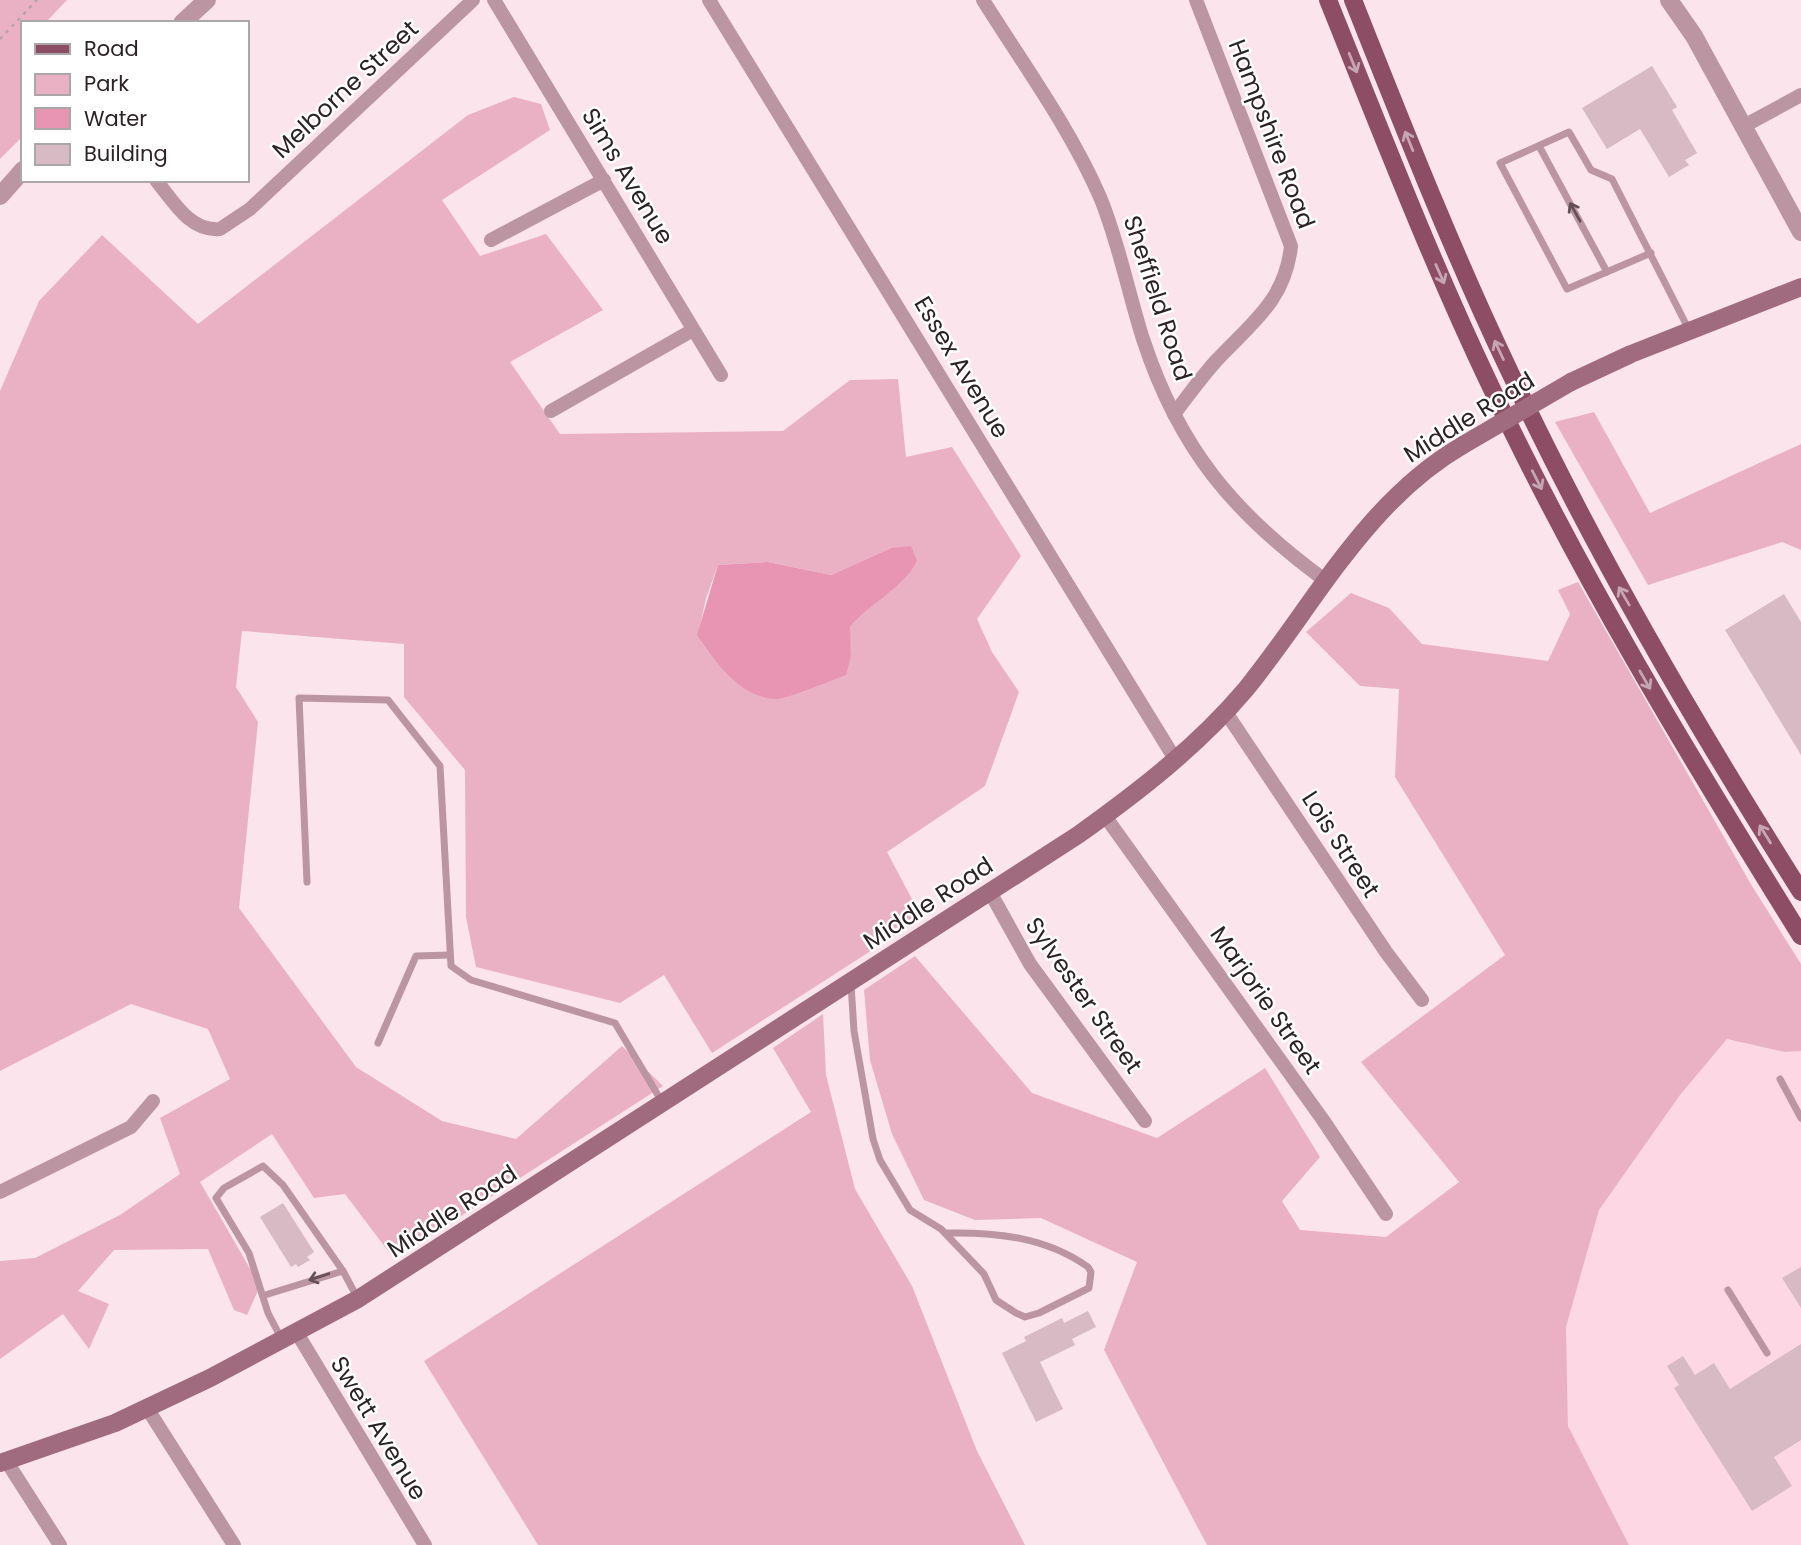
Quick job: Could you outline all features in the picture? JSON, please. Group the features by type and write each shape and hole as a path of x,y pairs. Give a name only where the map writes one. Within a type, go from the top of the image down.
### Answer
{"main road":[{"path":"1328,0 1419,227 1486,376 1534,473 1658,703 1801,936"},
{"path":"1353,0 1472,290 1558,472 1663,667 1801,892"},
{"name":"Middle Road","path":"3,1463 80,1437 147,1408 290,1337 358,1299 851,983 1105,816 1175,759 1225,711 1257,674 1352,543 1394,496 1433,463 1571,382 1630,354 1801,287"}],"street":[{"path":"184,21 207,0"},
{"name":"Melborne Street","path":"158,182 189,220 211,230 220,229 250,209 473,0"},
{"name":"Sims Avenue","path":"494,0 721,375"},
{"name":"Essex Avenue","path":"709,0 1175,759"},
{"name":"Sheffield Road","path":"983,0 1082,160 1099,195 1113,230 1144,341 1174,414 1209,473 1232,502 1286,552 1326,580"},
{"name":"Hampshire Road","path":"1174,414 1214,363 1268,308 1288,271 1291,246 1196,0"},
{"path":"1669,0 1694,36 1801,232"},
{"path":"1744,126 1801,95"},
{"path":"0,196 21,172"},
{"path":"491,240 604,180"},
{"path":"551,411 693,330"},
{"name":"Lois Street","path":"1225,711 1364,920 1422,1000"},
{"name":"Marjorie Street","path":"1105,816 1323,1120 1386,1214"},
{"name":"Sylvester Street","path":"990,892 1030,964 1145,1121"},
{"path":"0,1192 131,1127 153,1101"},
{"name":"Swett Avenue","path":"290,1337 425,1545"},
{"path":"147,1408 234,1545"},
{"path":"3,1463 60,1545"}],"lane":[{"path":"1651,253 1567,289 1500,163 1569,132 1591,170 1612,179 1651,253 1689,331"},
{"path":"1539,146 1608,272"},
{"path":"307,882 299,698 388,700 440,766 451,966 471,980 615,1023 663,1103"},
{"path":"378,1043 416,956 450,955"},
{"path":"851,983 855,1031 873,1139 880,1160 910,1210 946,1233 984,1275 996,1300 1025,1317 1039,1313 1089,1288 1091,1272 1088,1267 1056,1248 1022,1238 946,1233"},
{"path":"1780,1079 1801,1118"},
{"path":"290,1337 268,1313 265,1295 249,1253 216,1198 224,1188 263,1166 283,1185 343,1272 358,1299"},
{"path":"265,1295 343,1272"},
{"path":"1728,1290 1767,1353"}],"path":[{"path":"0,38 37,0"}],"shaded area":[{"path":"1727,1039 1785,1052 1801,1051 1801,1545 1629,1545 1568,1426 1566,1327 1599,1210 1680,1095"}],"green space":[{"path":"0,0 67,0 47,21 21,21 21,138 0,159"},
{"path":"514,97 541,104 550,130 442,200 480,256 546,234 603,310 510,362 560,434 783,431 850,380 898,379 906,457 952,447 1021,556 977,619 992,652 1019,692 985,786 887,852 922,918 712,1053 664,975 620,1003 476,967 466,917 465,770 404,697 404,644 242,631 236,687 258,722 239,908 356,1067 442,1121 516,1139 622,1046 663,1086 394,1259 345,1194 314,1198 272,1134 200,1182 260,1286 247,1315 234,1310 208,1249 114,1250 78,1291 109,1304 89,1349 63,1314 0,1359 0,1261 35,1258 120,1215 180,1174 160,1118 230,1079 208,1029 131,1004 0,1071 0,391 39,301 102,235 198,324 468,115","holes":["891,548 860,615 849,628 851,656 698,635 706,598 718,565 768,562 831,575"]},
{"path":"1594,412 1650,513 1801,444 1801,550 1782,542 1648,585 1555,422"},
{"path":"1578,582 1752,886 1801,964 1801,1051 1785,1052 1727,1039 1680,1095 1599,1210 1566,1327 1568,1426 1629,1545 1207,1545 1104,1350 1137,1262 1041,1218 975,1220 924,1200 892,1134 870,1060 864,990 915,956 1032,1093 1157,1138 1265,1068 1320,1157 1282,1201 1300,1230 1386,1237 1459,1182 1361,1062 1505,955 1395,777 1399,689 1360,686 1306,632 1351,593 1389,608 1422,644 1548,661 1570,614 1558,590"},
{"path":"823,1014 826,1075 855,1189 912,1286 977,1451 1025,1545 538,1545 424,1361 811,1112 773,1048"}],"water":[{"path":"911,546 917,561 911,571 850,627 851,656 846,675 780,698 761,696 749,692 729,676 697,635 718,565 768,562 831,575 891,548"}],"building":[{"path":"1652,66 1677,107 1672,110 1697,153 1685,160 1689,165 1669,177 1640,129 1607,149 1582,108"},
{"path":"1784,594 1801,622 1801,755 1725,630"},
{"path":"283,1203 314,1252 307,1257 310,1260 298,1267 296,1264 291,1267 260,1217"},
{"path":"1801,1267 1801,1308 1782,1278"},
{"path":"1088,1311 1096,1327 1072,1339 1075,1345 1040,1362 1063,1409 1036,1422 1002,1353 1026,1341 1024,1337 1062,1318 1064,1323"},
{"path":"1801,1344 1801,1440 1774,1457 1792,1486 1752,1511 1674,1388 1679,1385 1667,1366 1683,1356 1695,1375 1714,1363 1730,1389"}]}
